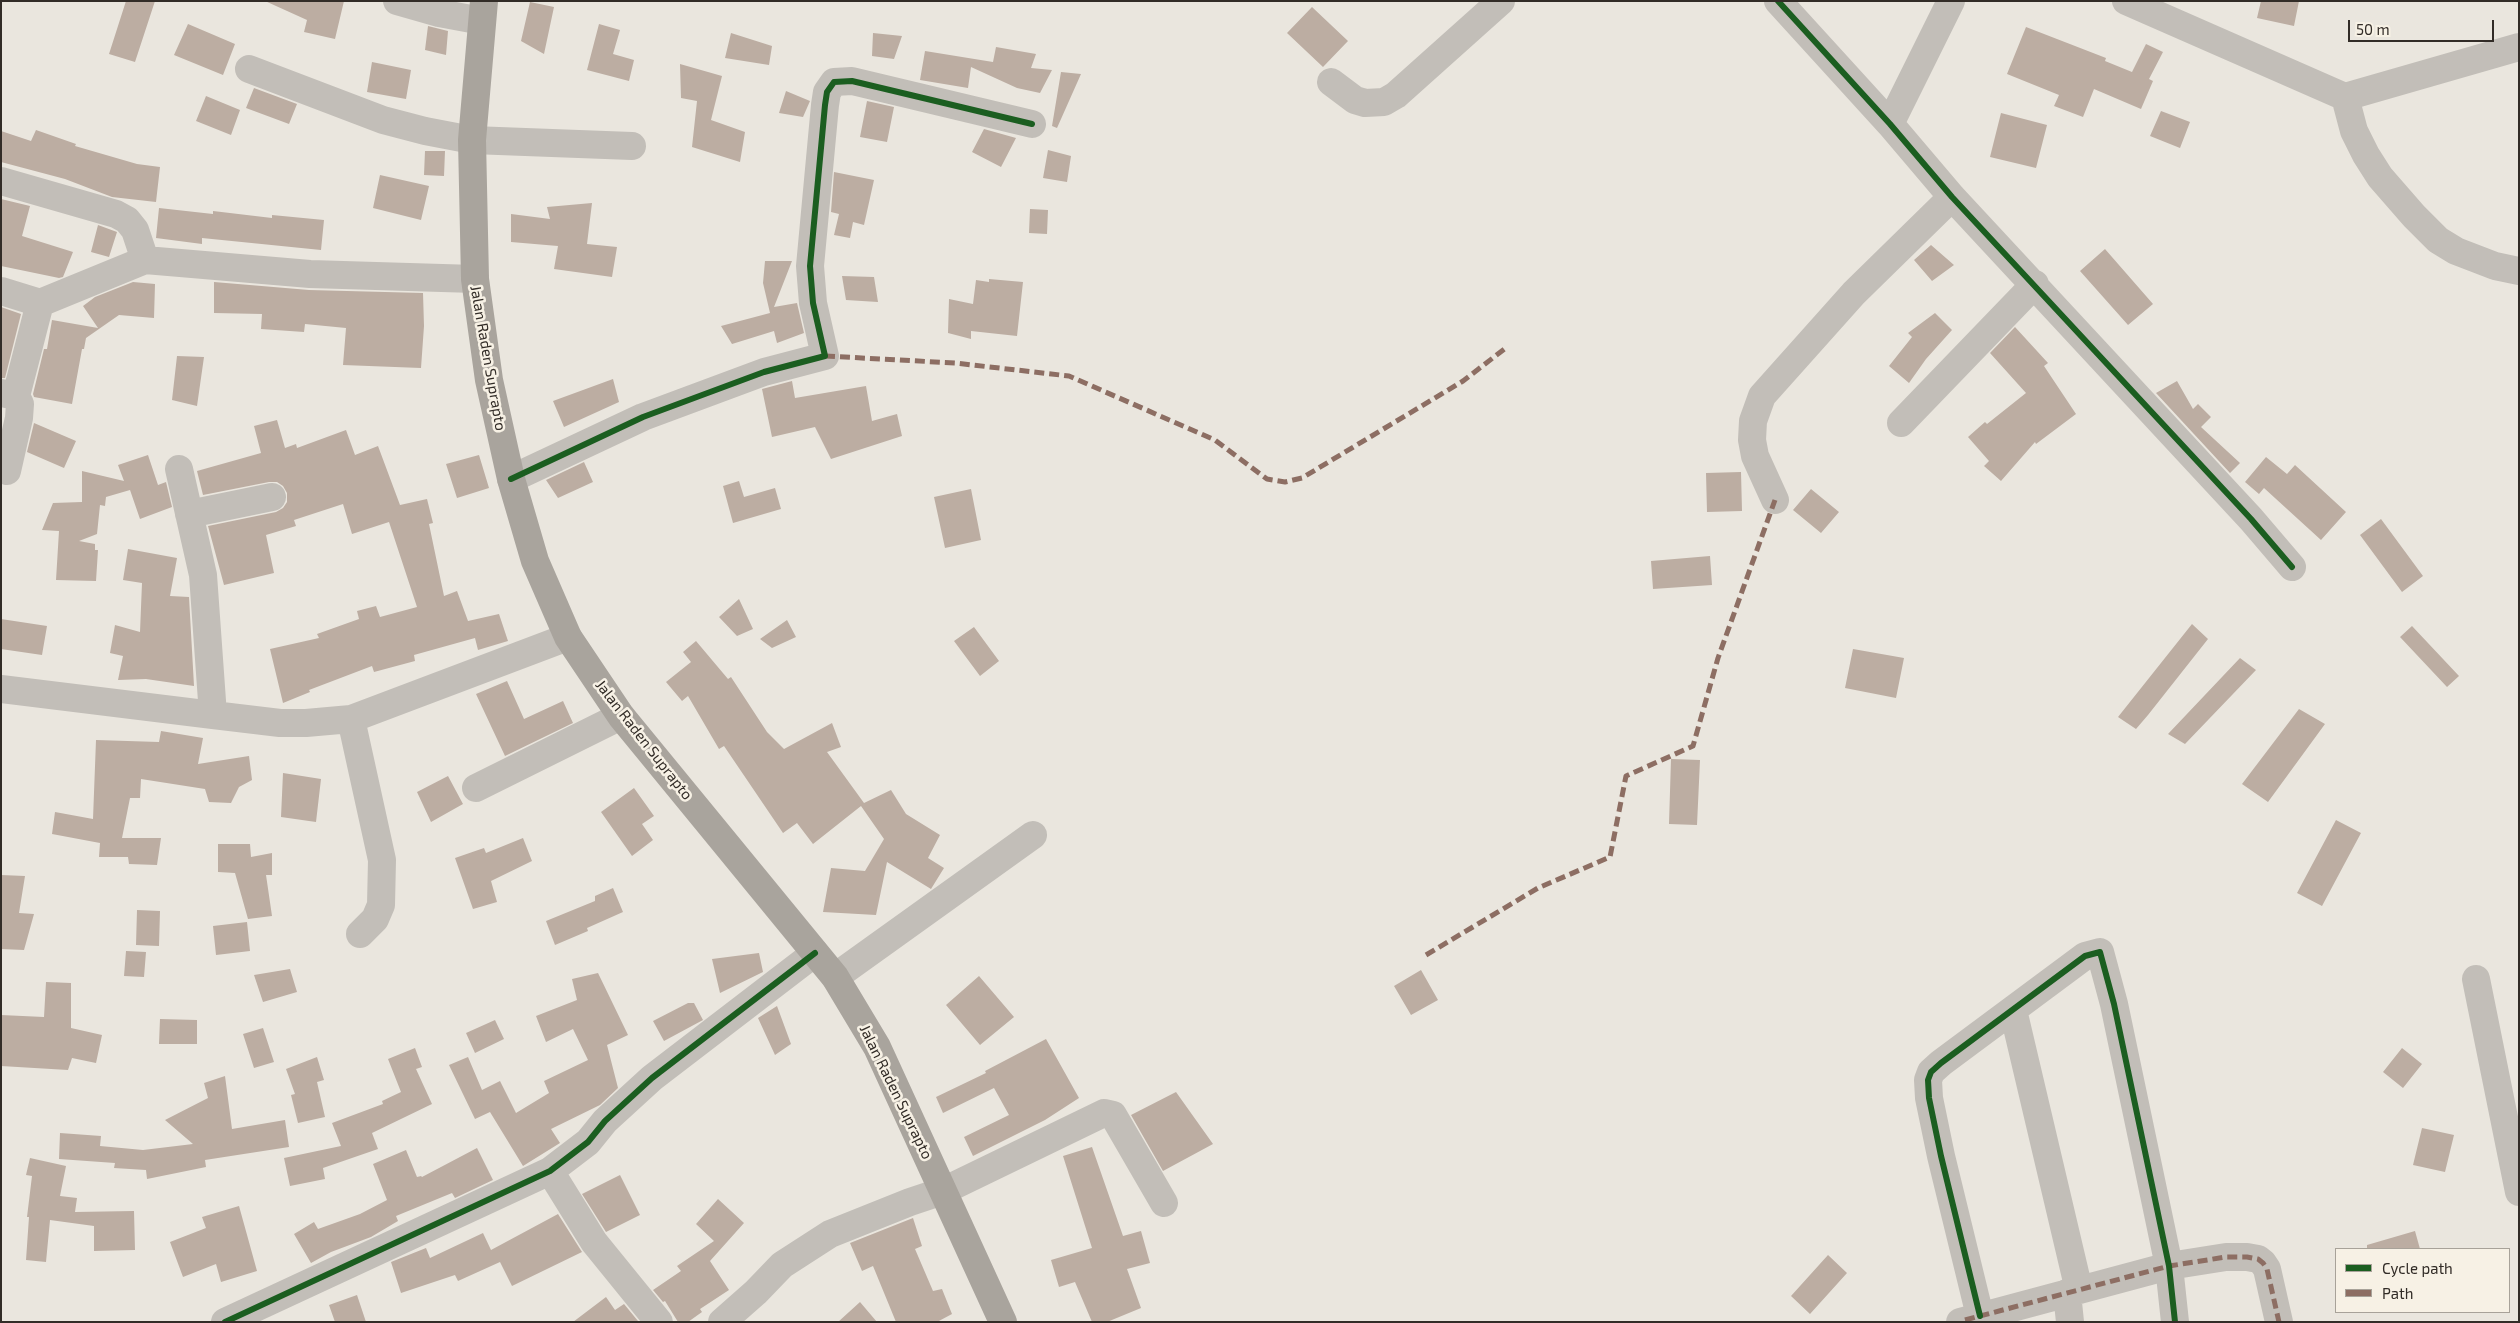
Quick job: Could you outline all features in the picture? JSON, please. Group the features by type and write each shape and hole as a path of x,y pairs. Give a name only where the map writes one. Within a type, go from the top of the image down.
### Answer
{"highway":[{"name":"Jalan Raden Suprapto","path":"483,11 472,140 475,279 489,380 511,479 534,561 568,637 622,716 835,977 877,1048 1003,1322"}],"street":[{"path":"397,1 439,13 483,11"},
{"path":"1331,82 1355,100 1365,103 1384,102 1396,94 1502,1"},
{"path":"1778,1 1890,124 1952,197 2035,284 2251,519 2292,567"},
{"path":"1890,124 1951,1"},
{"path":"2126,1 2345,97 2519,47"},
{"path":"249,68 383,120 472,140 632,146"},
{"path":"511,479 643,416 764,372 825,356 813,302 810,266 825,105 827,92 834,82 852,81 1032,124"},
{"path":"2345,97 2354,131 2366,155 2380,177 2414,216 2438,240 2456,250 2495,266 2519,271"},
{"path":"1,181 116,214 126,220 135,230 145,260"},
{"path":"1775,500 1755,456 1752,440 1753,421 1762,396 1854,293 1952,197"},
{"path":"1,291 40,303 145,260 310,274 475,279"},
{"path":"1901,423 2035,284"},
{"path":"7,471 20,418 20,404 9,394 40,303"},
{"path":"179,469 202,575 213,715"},
{"path":"189,514 272,496"},
{"path":"1,689 280,723 351,719 568,637"},
{"path":"476,788 622,716"},
{"path":"351,719 382,860 381,905 375,919 360,934"},
{"path":"835,977 1033,835"},
{"path":"2175,1322 2170,1266 2114,1004 2100,952 2085,956 1941,1063 1931,1072 1928,1080 1929,1098 1968,1320 2170,1266 2226,1256 2258,1259 2267,1269 2279,1322"},
{"path":"225,1322 550,1171 588,1142 605,1122 652,1078 815,953"},
{"path":"2476,979 2519,1192"},
{"path":"2013,1010 2073,1292 2070,1322"},
{"path":"722,1322 756,1292 782,1265 830,1234 943,1191 1104,1113 1114,1116 1164,1203"},
{"path":"550,1171 594,1242 659,1322"}],"building":[{"path":"126,1 155,1 135,62 109,54"},
{"path":"265,1 344,1 335,39 304,32 307,20"},
{"path":"2261,1 2299,1 2294,26 2257,18"},
{"path":"530,2 554,7 544,54 521,41"},
{"path":"1312,7 1348,41 1323,67 1287,33"},
{"path":"188,24 235,44 223,75 174,55"},
{"path":"599,24 620,30 613,54 634,60 629,81 587,70"},
{"path":"428,26 448,31 446,55 425,50"},
{"path":"2026,27 2106,58 2105,61 2132,72 2146,44 2163,52 2149,79 2153,81 2141,109 2094,89 2083,117 2054,106 2059,95 2007,74"},
{"path":"731,33 772,46 769,65 725,58"},
{"path":"873,33 902,36 894,59 872,56"},
{"path":"996,47 1036,54 1031,68 1052,70 1040,93 1017,88 971,67 968,88 920,80 925,51 993,62"},
{"path":"372,62 411,70 406,99 367,92"},
{"path":"680,64 722,76 711,120 745,132 740,162 692,147 697,101 681,98"},
{"path":"1061,72 1081,74 1057,128 1052,126"},
{"path":"254,88 297,104 289,124 246,108"},
{"path":"786,91 810,101 803,117 779,113"},
{"path":"206,96 240,110 231,135 196,121"},
{"path":"867,101 894,107 887,142 860,137"},
{"path":"2161,111 2190,122 2180,148 2150,136"},
{"path":"2001,113 2047,125 2036,168 1990,157"},
{"path":"984,129 1016,138 1001,167 972,152"},
{"path":"36,130 76,144 75,146 137,164 160,167 156,202 112,197 65,179 1,162 1,131 31,141"},
{"path":"1048,150 1071,156 1067,182 1043,178"},
{"path":"425,151 445,151 444,176 424,175"},
{"path":"834,172 874,180 864,225 853,222 850,238 834,235 839,214 831,212"},
{"path":"380,175 429,186 421,220 373,208"},
{"path":"1,199 30,206 22,236 73,252 63,277 59,278 1,266"},
{"path":"592,203 587,244 617,247 612,277 554,269 558,246 511,242 511,214 550,219 547,207"},
{"path":"159,208 213,214 213,211 272,218 272,215 324,220 321,250 202,238 202,244 156,238"},
{"path":"1030,209 1048,210 1047,234 1029,233"},
{"path":"98,225 117,232 109,257 91,252"},
{"path":"1931,245 1954,265 1932,281 1914,260"},
{"path":"2105,249 2153,304 2128,325 2080,271"},
{"path":"765,261 792,261 774,307 797,303 804,333 777,343 774,331 732,344 721,326 770,313 763,283"},
{"path":"842,276 874,277 878,302 846,300"},
{"path":"989,279 1023,282 1017,336 971,331 971,339 948,333 949,299 973,304 976,280 989,282"},
{"path":"133,282 155,284 154,318 119,315 86,338 84,349 82,349 72,404 34,397 33,394 44,349 47,349 52,320 98,328 83,306 95,297"},
{"path":"214,282 309,290 423,293 424,326 421,368 343,365 346,328 305,324 304,332 261,329 262,314 214,313"},
{"path":"1,307 21,314 5,378 1,378"},
{"path":"1935,313 1952,330 1926,359 1909,383 1889,366 1912,337 1908,333"},
{"path":"2015,327 2048,363 2044,366 2076,414 2036,444 2035,442 2001,481 1984,466 1989,461 1968,437 1985,422 1987,424 2026,393 1990,353"},
{"path":"177,356 204,357 197,406 172,400"},
{"path":"613,379 619,402 564,427 553,401"},
{"path":"792,381 795,398 866,386 872,421 897,414 902,436 831,459 815,427 772,437 762,389"},
{"path":"2177,381 2193,409 2198,404 2211,417 2201,427 2240,463 2230,473 2156,393"},
{"path":"277,420 285,448 296,444 297,448 346,430 355,455 378,446 400,505 427,499 433,523 429,524 444,596 457,591 468,621 499,614 508,641 478,650 475,638 414,655 415,661 374,672 372,666 309,690 310,692 283,703 270,649 319,638 317,634 359,619 357,611 376,606 380,617 417,607 389,522 352,534 343,504 294,520 296,526 266,535 274,573 224,585 208,526 276,512 283,508 287,502 287,493 283,486 277,482 269,482 203,495 197,471 261,453 254,426"},
{"path":"34,423 76,441 64,468 27,452"},
{"path":"148,455 158,485 166,482 172,507 140,519 130,490 106,497 105,506 100,505 97,534 79,541 95,544 95,550 98,550 96,581 56,580 59,531 42,530 53,503 82,502 82,471 124,481 118,465"},
{"path":"479,455 489,488 457,498 446,464"},
{"path":"2266,457 2287,474 2295,465 2346,512 2321,540 2264,488 2259,494 2245,482"},
{"path":"584,462 593,482 558,498 546,480"},
{"path":"1741,472 1742,511 1707,512 1706,473"},
{"path":"739,481 744,497 775,488 781,509 733,523 723,486"},
{"path":"971,489 981,540 945,548 934,497"},
{"path":"1811,489 1839,512 1821,533 1793,510"},
{"path":"2381,519 2423,576 2402,592 2360,535"},
{"path":"128,549 177,558 170,596 189,597 194,686 146,679 118,680 123,656 110,653 115,625 140,632 142,583 123,580"},
{"path":"1710,556 1712,585 1653,589 1651,561"},
{"path":"739,599 753,629 737,636 719,617"},
{"path":"1,619 47,626 42,655 1,649"},
{"path":"787,620 796,637 772,648 760,639"},
{"path":"2192,624 2208,639 2136,729 2118,717"},
{"path":"2412,626 2459,676 2447,687 2400,637"},
{"path":"974,627 999,661 980,676 954,641"},
{"path":"696,641 728,679 731,677 767,732 784,749 832,723 841,747 827,752 864,803 891,790 906,814 940,835 928,858 944,868 931,889 887,862 876,915 823,912 831,868 865,871 884,839 861,806 813,844 797,823 783,833 724,746 719,749 688,696 682,701 666,682 691,662 683,652"},
{"path":"1853,649 1904,658 1896,698 1845,688"},
{"path":"2240,658 2256,670 2185,744 2168,734"},
{"path":"507,681 524,719 563,701 573,723 505,756 476,694"},
{"path":"2299,709 2325,724 2268,802 2242,784"},
{"path":"161,731 203,738 198,764 249,756 252,780 239,787 231,803 209,802 205,789 141,779 140,798 130,798 122,838 161,838 157,865 129,864 128,857 99,857 100,843 52,834 55,812 93,819 96,740 159,742"},
{"path":"1671,759 1700,760 1697,825 1669,824"},
{"path":"283,773 321,779 316,822 281,817"},
{"path":"448,776 463,804 431,822 417,792"},
{"path":"634,788 654,816 642,824 653,840 632,856 601,812"},
{"path":"2336,820 2361,833 2322,906 2297,893"},
{"path":"523,838 532,861 491,881 497,902 473,909 455,858 484,848 486,853"},
{"path":"218,844 250,844 251,857 272,853 272,875 266,875 272,916 248,919 235,873 218,872"},
{"path":"1,875 25,876 19,913 34,914 24,950 1,949"},
{"path":"613,888 623,912 587,928 588,931 555,945 546,921 595,901 595,896"},
{"path":"137,910 160,911 159,946 136,945"},
{"path":"247,922 250,951 216,955 213,926"},
{"path":"126,951 146,952 144,977 124,976"},
{"path":"759,953 763,972 720,993 712,959"},
{"path":"290,969 297,992 263,1002 254,975"},
{"path":"1421,970 1438,1000 1411,1015 1394,986"},
{"path":"598,973 628,1035 607,1045 618,1088 600,1105 551,1129 560,1143 523,1166 490,1112 475,1119 449,1065 468,1057 482,1090 500,1081 516,1113 549,1093 544,1081 588,1060 573,1029 546,1042 536,1016 577,1000 572,979"},
{"path":"979,976 1014,1017 980,1045 946,1005"},
{"path":"46,982 71,983 71,1028 102,1035 96,1063 72,1058 68,1070 1,1066 1,1015 44,1017"},
{"path":"688,1003 694,1003 703,1020 664,1041 653,1021"},
{"path":"777,1006 791,1044 775,1055 758,1018"},
{"path":"160,1019 197,1020 197,1044 159,1044"},
{"path":"495,1020 504,1039 475,1053 466,1033"},
{"path":"263,1028 274,1062 254,1068 243,1034"},
{"path":"1046,1039 1079,1098 1045,1120 973,1156 964,1137 1009,1115 994,1088 943,1113 936,1097 986,1073 985,1071"},
{"path":"415,1048 422,1067 416,1069 432,1104 372,1133 378,1149 323,1168 325,1179 290,1186 284,1158 341,1146 332,1123 383,1104 382,1101 401,1092 388,1059"},
{"path":"2402,1048 2422,1064 2403,1088 2383,1072"},
{"path":"317,1057 324,1080 317,1082 325,1117 298,1123 291,1095 295,1094 286,1069"},
{"path":"225,1076 232,1129 285,1120 289,1147 205,1160 206,1167 147,1179 146,1170 114,1168 115,1163 59,1159 60,1133 101,1136 100,1146 143,1150 193,1144 165,1120 208,1098 204,1083"},
{"path":"1176,1092 1213,1144 1163,1171 1131,1115"},
{"path":"2422,1128 2454,1135 2445,1172 2413,1165"},
{"path":"1092,1147 1123,1236 1141,1231 1150,1263 1127,1269 1141,1308 1107,1322 1092,1322 1075,1282 1059,1287 1051,1260 1092,1248 1063,1156"},
{"path":"477,1148 493,1180 455,1198 452,1193 396,1216 398,1221 371,1237 331,1252 311,1263 294,1234 314,1222 318,1229 360,1214 387,1200 373,1164 406,1150 417,1177 422,1177"},
{"path":"30,1158 66,1166 60,1196 77,1198 75,1212 134,1211 135,1250 94,1251 94,1226 50,1220 46,1262 26,1260 29,1217 27,1217 32,1176 26,1175"},
{"path":"620,1175 640,1215 606,1232 582,1194"},
{"path":"718,1199 744,1223 710,1261 729,1290 700,1309 702,1312 688,1322 678,1322 665,1301 663,1302 653,1290 681,1271 677,1266 714,1241 696,1224"},
{"path":"239,1206 257,1271 221,1282 216,1264 183,1277 170,1242 206,1228 202,1217"},
{"path":"558,1214 582,1252 512,1286 500,1262 458,1281 455,1275 401,1293 391,1262 426,1248 430,1258 483,1233 491,1250"},
{"path":"913,1218 922,1246 915,1249 933,1291 942,1289 952,1314 937,1322 896,1322 873,1266 862,1271 850,1243"},
{"path":"2415,1231 2420,1248 2367,1248 2367,1245"},
{"path":"1828,1255 1847,1273 1810,1314 1791,1296"},
{"path":"357,1295 366,1322 335,1322 329,1305"},
{"path":"606,1297 615,1310 624,1304 638,1321 573,1322"},
{"path":"860,1302 877,1322 838,1322"}],"marked path":[{"path":"825,356 955,363 1069,376 1215,440 1267,479 1285,482 1302,478 1463,381 1507,347"},
{"path":"1426,955 1538,888 1610,857 1626,776 1693,746 1718,658 1775,500"},
{"path":"1965,1320 2169,1266 2226,1257 2247,1257 2258,1259 2267,1269 2279,1322"}],"cycle path":[{"path":"1778,1 1890,124 1952,197 2251,519 2292,567"},
{"path":"511,479 643,417 764,372 825,356 813,303 810,266 825,105 827,92 834,82 852,81 1032,124"},
{"path":"1980,1316 1941,1156 1929,1098 1928,1080 1931,1072 1941,1063 2085,956 2100,952 2114,1004 2169,1266 2175,1322"},
{"path":"225,1322 550,1171 588,1142 605,1121 652,1078 815,953"}]}
